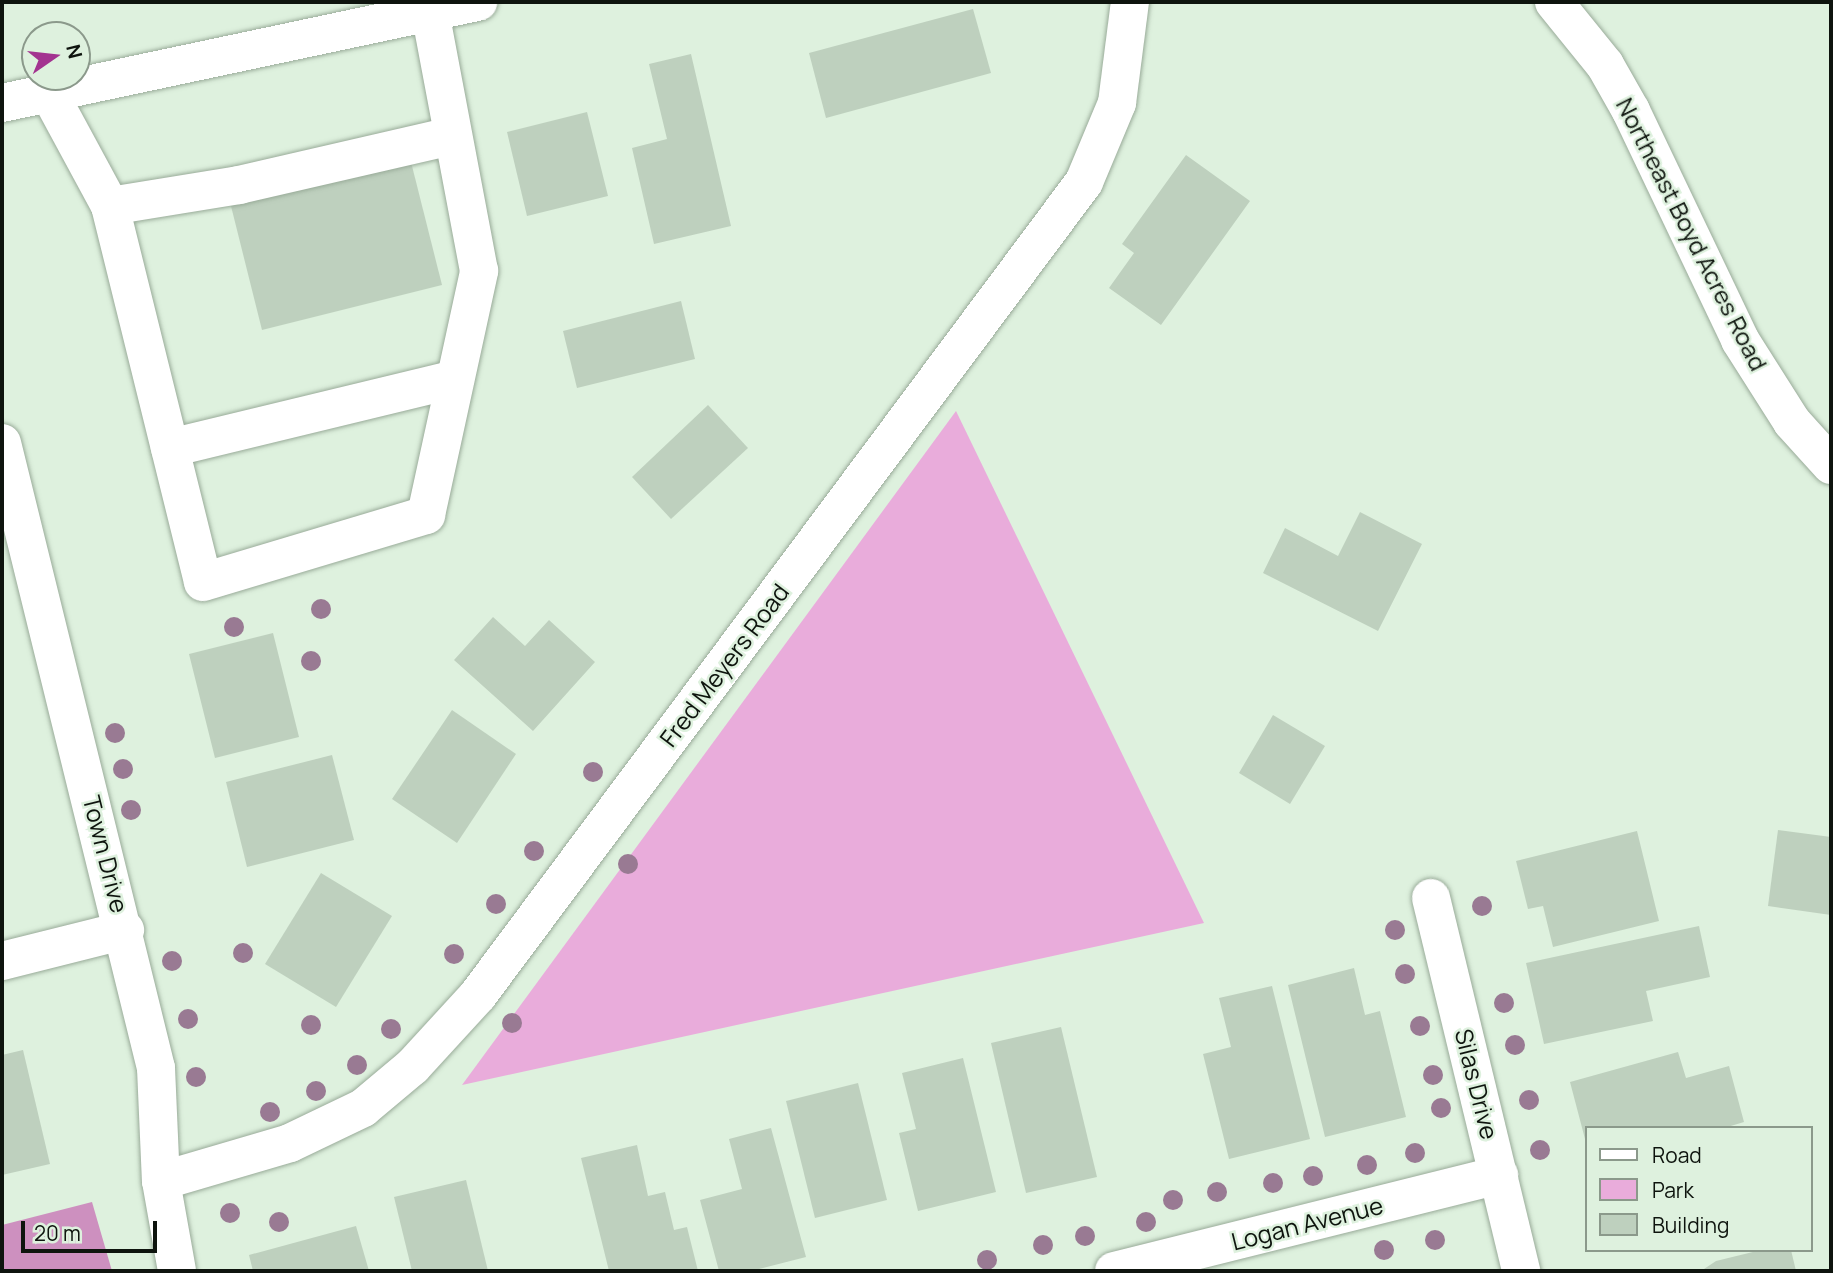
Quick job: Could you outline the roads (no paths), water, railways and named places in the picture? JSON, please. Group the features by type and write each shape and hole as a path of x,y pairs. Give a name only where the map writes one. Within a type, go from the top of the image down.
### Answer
{"street":[{"path":"2,103 478,2"},
{"name":"Fred Meyers Road","path":"161,1181 289,1143 363,1108 413,1066 478,995 1084,182 1117,103 1130,2"},
{"name":"Northeast Boyd Acres Road","path":"1554,2 1605,65 1631,111 1740,340 1792,422 1831,466"},
{"path":"49,93 110,206 203,582 426,515 479,271 451,136 430,12"},
{"path":"110,206 239,186 451,136"},
{"path":"170,448 455,379"},
{"name":"Town Drive","path":"3,454 125,930 156,1068 161,1181 177,1271"},
{"name":"Silas Drive","path":"1431,898 1521,1271"},
{"path":"2,961 125,930"},
{"name":"Logan Avenue","path":"1114,1271 1499,1175"}]}
